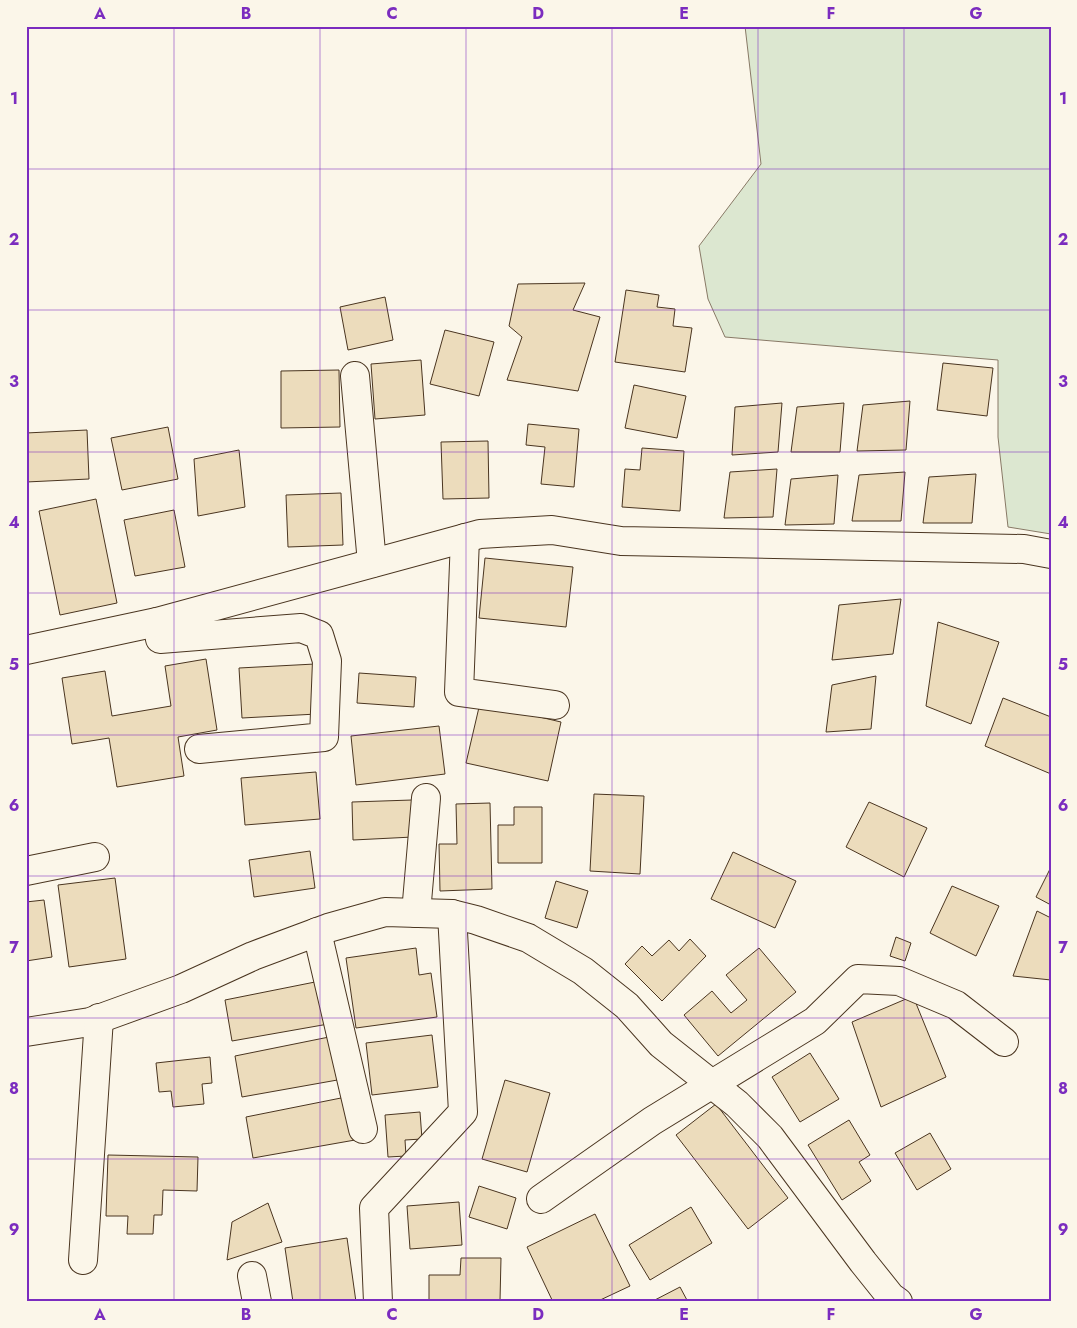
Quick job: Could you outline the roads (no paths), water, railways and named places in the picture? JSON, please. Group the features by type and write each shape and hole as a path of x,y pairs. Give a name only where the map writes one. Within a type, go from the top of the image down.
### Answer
{"street":[{"path":"355,376 372,563"},
{"path":"26,650 157,622 480,534 552,530 621,541 1024,549 1051,554"},
{"path":"465,538 459,692 556,705"},
{"path":"157,622 160,639 300,628 319,635 327,661 324,737 199,749"},
{"path":"416,913 426,798"},
{"path":"26,871 95,857"},
{"path":"26,1032 90,1022 181,990 253,956 317,932 385,912 452,914 476,920 528,938 583,971 627,1006 661,1044 737,1104 770,1137 892,1300"},
{"path":"378,1302 374,1208 463,1112 452,914"},
{"path":"317,932 363,1129"},
{"path":"541,1199 652,1121 815,1021 858,979 899,982 956,1005 1004,1042"},
{"path":"83,1260 99,1018"}]}
